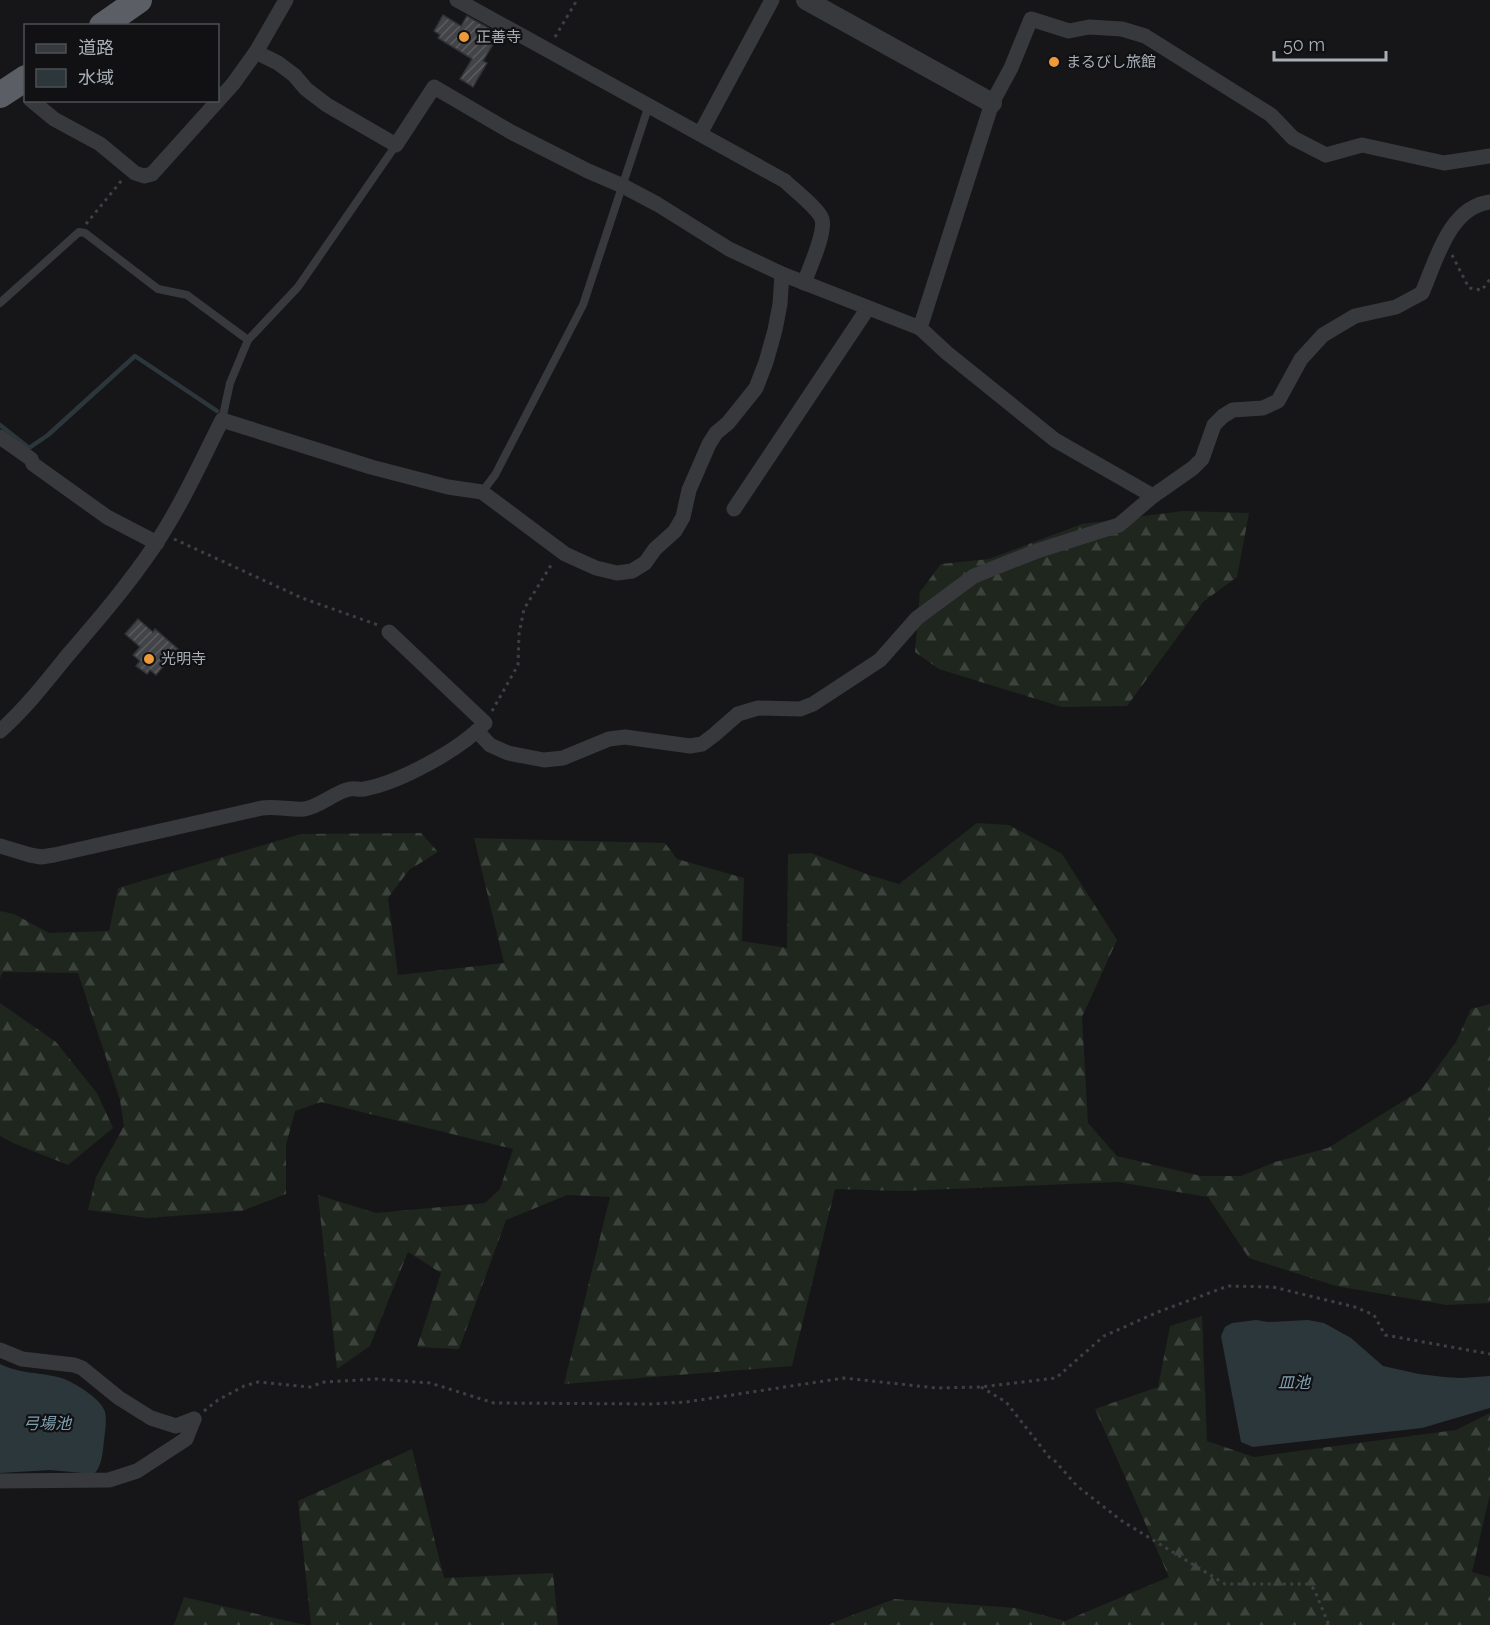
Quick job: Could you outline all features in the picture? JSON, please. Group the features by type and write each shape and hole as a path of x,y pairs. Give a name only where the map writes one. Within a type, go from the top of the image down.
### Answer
{"highway":[{"path":"105,24 139,0"}],"street":[{"path":"219,100 256,52 286,0"},
{"path":"457,0 785,181 821,218 820,238 804,283"},
{"path":"700,134 772,0"},
{"path":"806,0 992,103"},
{"path":"920,328 992,103 1011,68 1031,19 1069,31 1089,27 1122,28 1145,36 1271,115 1293,138 1326,155 1362,145 1444,163 1490,156"},
{"path":"256,52 278,63 327,105 396,145 434,87 511,132 657,204 729,249 782,274 920,328 947,353 1055,440 1153,496"},
{"path":"32,102 54,119 100,144 130,169 144,176 152,174 217,102"},
{"path":"389,632 481,727 490,745 508,753 544,760 563,758 609,739 625,736 679,746 702,744 738,714 758,708 800,709 813,704 880,660 917,618 974,576 1037,551 1119,525 1131,517 1153,496 1202,459 1214,425 1223,416 1233,410 1263,408 1278,401 1301,359 1323,335 1355,316 1396,307 1422,293 1444,241 1461,216 1478,203 1490,201"},
{"path":"0,730 17,716 91,628 159,540 222,420 371,467 448,488 482,492 562,552 596,568 617,573 632,571 645,563 655,549 675,531 683,517 689,490 709,444 756,388 766,362 780,304 782,274"},
{"path":"734,509 868,308"},
{"path":"0,437 31,459 33,464 65,488 107,517 159,540"},
{"path":"0,846 41,857 262,808 275,806 304,809 350,789 362,789 398,778 426,765 481,727"},
{"path":"0,1350 22,1359 82,1368 119,1398 151,1418 176,1425 194,1419"},
{"path":"0,1481 109,1480 137,1471 186,1439 194,1419"}],"lane":[{"path":"482,492 495,475 583,305 649,105"},
{"path":"222,420 230,383 248,340 298,287 396,145"},
{"path":"0,303 79,232 85,233 158,288 187,295 248,340"}],"path":[{"path":"548,50 577,0"},
{"path":"79,232 130,169"},
{"path":"1444,241 1469,288 1482,290 1490,279"},
{"path":"159,540 169,537 302,598 370,622 389,632"},
{"path":"481,727 518,665 519,634 524,609 548,567 562,552"},
{"path":"194,1419 218,1400 244,1386 258,1382 310,1387 324,1382 377,1379 430,1383 494,1403 652,1404 686,1402 844,1378 936,1388 981,1387 1056,1378 1104,1336 1158,1312 1228,1286 1273,1287 1355,1307 1374,1315 1384,1335 1490,1354"},
{"path":"981,1387 1006,1402 1050,1458 1077,1486 1122,1521 1226,1584 1307,1584 1314,1589 1329,1625"}],"green space":[{"path":"1183,511 1249,513 1237,577 1203,602 1127,706 1062,707 939,669 915,652 920,592 941,564 989,559 1082,524"},
{"path":"977,823 1009,825 1062,854 1117,940 1082,1017 1088,1123 1117,1156 1201,1176 1241,1176 1275,1162 1328,1148 1421,1090 1456,1042 1471,1009 1490,1004 1490,1303 1447,1305 1336,1286 1249,1258 1208,1197 1118,1182 902,1191 835,1189 792,1366 564,1384 610,1197 567,1195 506,1220 459,1349 417,1347 441,1273 408,1252 370,1346 337,1369 318,1195 376,1213 485,1203 500,1189 513,1149 321,1102 295,1111 286,1145 286,1194 242,1211 147,1218 88,1210 96,1177 124,1126 120,1100 78,973 3,972 0,978 0,911 14,914 49,933 109,931 118,888 301,834 421,833 438,852 409,870 388,898 398,975 504,963 474,838 665,843 677,859 744,878 742,941 787,948 788,854 811,853 899,884"},
{"path":"0,1003 56,1042 97,1093 113,1128 68,1165 0,1136"},
{"path":"1202,1316 1207,1441 1254,1457 1456,1430 1490,1413 1490,1494 1472,1572 1490,1577 1490,1625 827,1625 894,1599 1015,1608 1065,1621 1169,1577 1095,1409 1158,1387 1170,1326"},
{"path":"412,1449 444,1578 553,1573 558,1625 311,1625 298,1501"},
{"path":"184,1597 305,1625 174,1625"}],"water":[{"name":"皿池","path":"1256,1320 1268,1322 1308,1320 1324,1323 1351,1338 1383,1366 1444,1377 1490,1376 1490,1408 1422,1428 1253,1447 1241,1442 1221,1336 1225,1327 1232,1323"},
{"name":"弓場池","path":"0,1364 15,1370 64,1379 85,1390 98,1401 105,1412 106,1422 102,1458 94,1474 50,1470 0,1473"}],"building":[{"path":"443,15 461,26 467,16 492,30 488,37 495,41 483,61 487,63 473,87 460,79 472,59 438,38 440,35 434,31"},
{"path":"138,619 153,632 155,629 178,649 156,675 150,670 147,674 136,666 140,661 133,655 140,647 125,634"}],"waterway":[{"path":"0,425 29,448 48,435 135,356 217,411"}],"place":[{"name":"正善寺","path":"464,37"},
{"name":"まるびし旅館","path":"1054,62"},
{"name":"光明寺","path":"149,659"}]}
